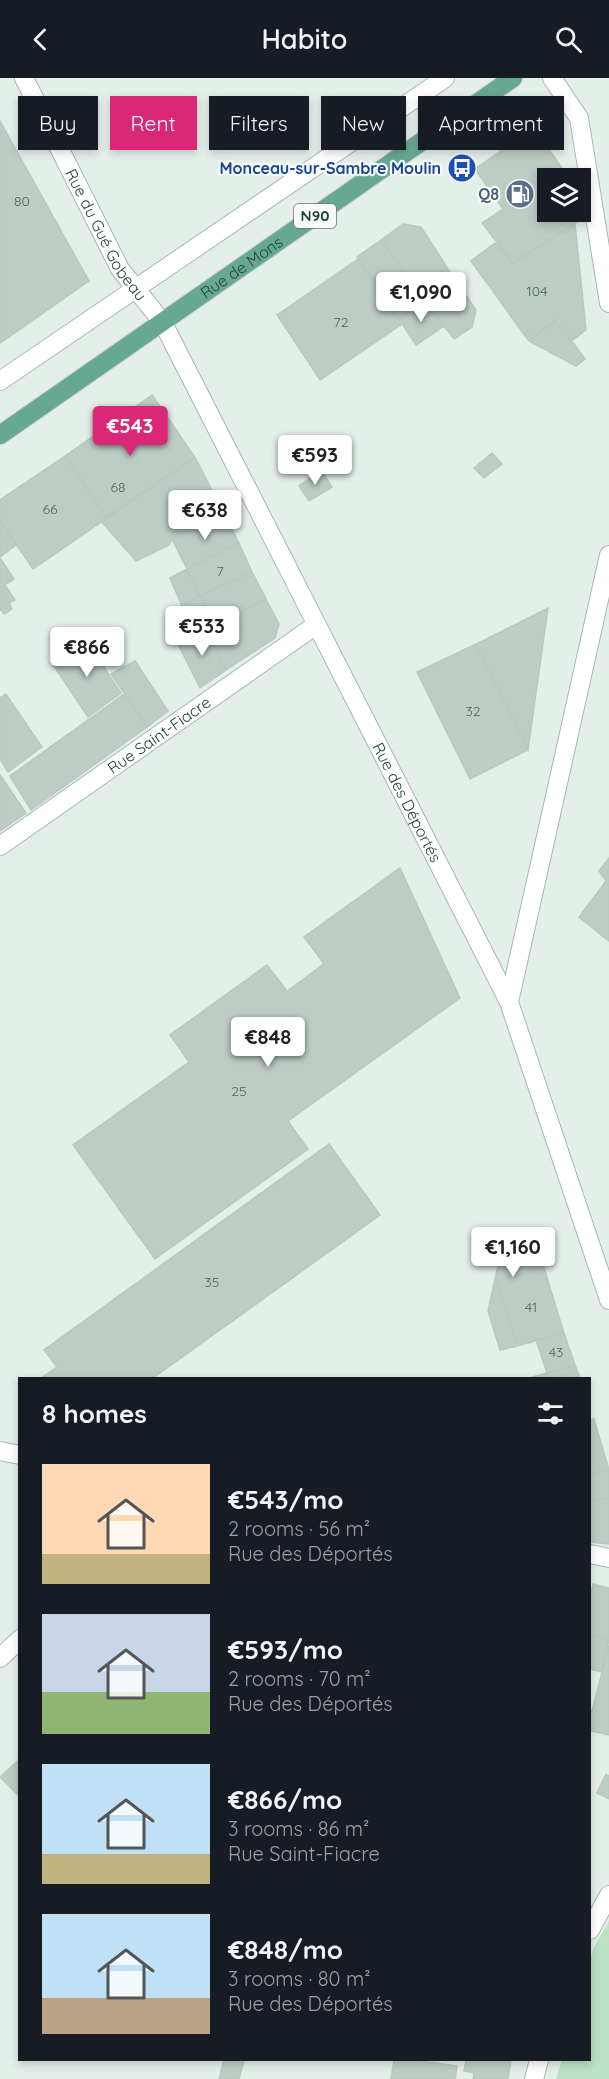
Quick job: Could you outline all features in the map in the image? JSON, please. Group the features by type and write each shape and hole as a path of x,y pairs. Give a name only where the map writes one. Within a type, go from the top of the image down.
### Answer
{"main road":[{"name":"Rue de Mons","path":"0,435 513,78"}],"street":[{"name":"Rue du Gué Gobeau","path":"24,78 120,269 163,323"},
{"path":"0,381 445,78"},
{"path":"552,78 579,118 609,303"},
{"name":"Rue des Déportés","path":"163,323 509,1002 609,1300"},
{"path":"509,1002 609,555"},
{"name":"Rue Saint-Fiacre","path":"0,846 316,625"},
{"path":"0,1451 18,1455"},
{"path":"591,1554 609,1558"},
{"path":"0,1658 18,1641"},
{"path":"591,1928 609,1895"},
{"path":"534,2079 539,2061"}],"green space":[{"path":"609,1921 609,2079 556,2079 562,2061 591,2061 591,1958 593,1949"}],"building":[{"path":"0,121 89,281 0,343"},
{"name":"Q8","path":"502,150 549,150 562,168 537,168 537,222 577,222 513,263 482,223 503,209 475,169"},
{"path":"403,224 421,227 456,281 425,302 381,240"},
{"path":"575,224 586,330 573,340 558,319 528,340 471,261 495,243 513,263"},
{"path":"381,240 425,302 399,319 357,257"},
{"path":"358,259 402,324 320,380 277,315"},
{"path":"456,281 476,310 472,327 454,339 425,302"},
{"path":"425,302 444,326 416,345 399,319"},
{"path":"557,321 585,359 576,366 529,341"},
{"path":"152,395 195,457 107,518 65,456"},
{"path":"492,453 502,464 484,478 474,468"},
{"path":"65,456 107,518 33,569 0,521 0,500"},
{"path":"195,457 224,514 172,539 169,545 136,561 101,521"},
{"path":"321,470 332,487 309,501 299,486"},
{"path":"224,514 239,543 187,569 172,539"},
{"path":"0,521 16,545 0,557"},
{"path":"239,543 252,572 200,596 187,569"},
{"path":"0,558 14,579 5,585 15,600 9,603 12,609 4,614 0,609"},
{"path":"187,569 200,596 182,606 170,578"},
{"path":"252,572 266,599 215,624 200,596"},
{"path":"200,596 215,624 197,633 182,606"},
{"path":"266,599 279,624 275,638 226,670 205,629"},
{"path":"548,608 528,750 476,644"},
{"path":"205,629 226,670 200,688 177,642"},
{"path":"86,640 121,693 88,717 52,663"},
{"path":"476,644 528,750 470,779 417,672"},
{"path":"135,661 168,711 147,727 111,674"},
{"path":"6,694 42,747 8,772 0,759 0,698"},
{"path":"124,694 147,727 31,810 10,776"},
{"path":"0,775 26,813 0,831"},
{"path":"609,858 609,941 579,917 606,881 599,871"},
{"path":"400,868 460,998 288,1121 308,1149 155,1259 73,1145 189,1062 170,1035 267,965 287,991 324,964 304,937"},
{"path":"329,1144 380,1215 154,1377 42,1377 57,1367 44,1350"},
{"path":"536,1228 544,1268 497,1281 517,1346 500,1350 488,1311 505,1234"},
{"path":"544,1268 564,1333 517,1346 497,1281"},
{"path":"564,1333 575,1365 547,1373 536,1340"},
{"path":"575,1365 580,1377 549,1377 547,1373"},
{"path":"547,1373 549,1377 533,1377"},
{"path":"594,1419 609,1470 591,1473 591,1420"},
{"path":"609,1470 609,1498 591,1501 591,1473"},
{"path":"609,1498 609,1544 591,1542 591,1501"},
{"path":"593,1584 609,1588 609,1640 591,1635"},
{"path":"591,1635 609,1640 601,1672 591,1669"},
{"path":"609,1645 609,1735 591,1731 592,1711"},
{"path":"18,1761 18,1795 0,1777"},
{"path":"606,1774 609,1776 609,1799 597,1793"},
{"path":"224,2061 244,2061 239,2079 219,2079"},
{"path":"394,2061 421,2061 457,2066 455,2079 391,2079"},
{"path":"466,2061 511,2061 508,2079 473,2079 474,2073 464,2071"}],"place":[{"name":"Monceau-sur-Sambre Moulin","path":"462,168"},
{"name":"Q8","path":"520,194"}]}
